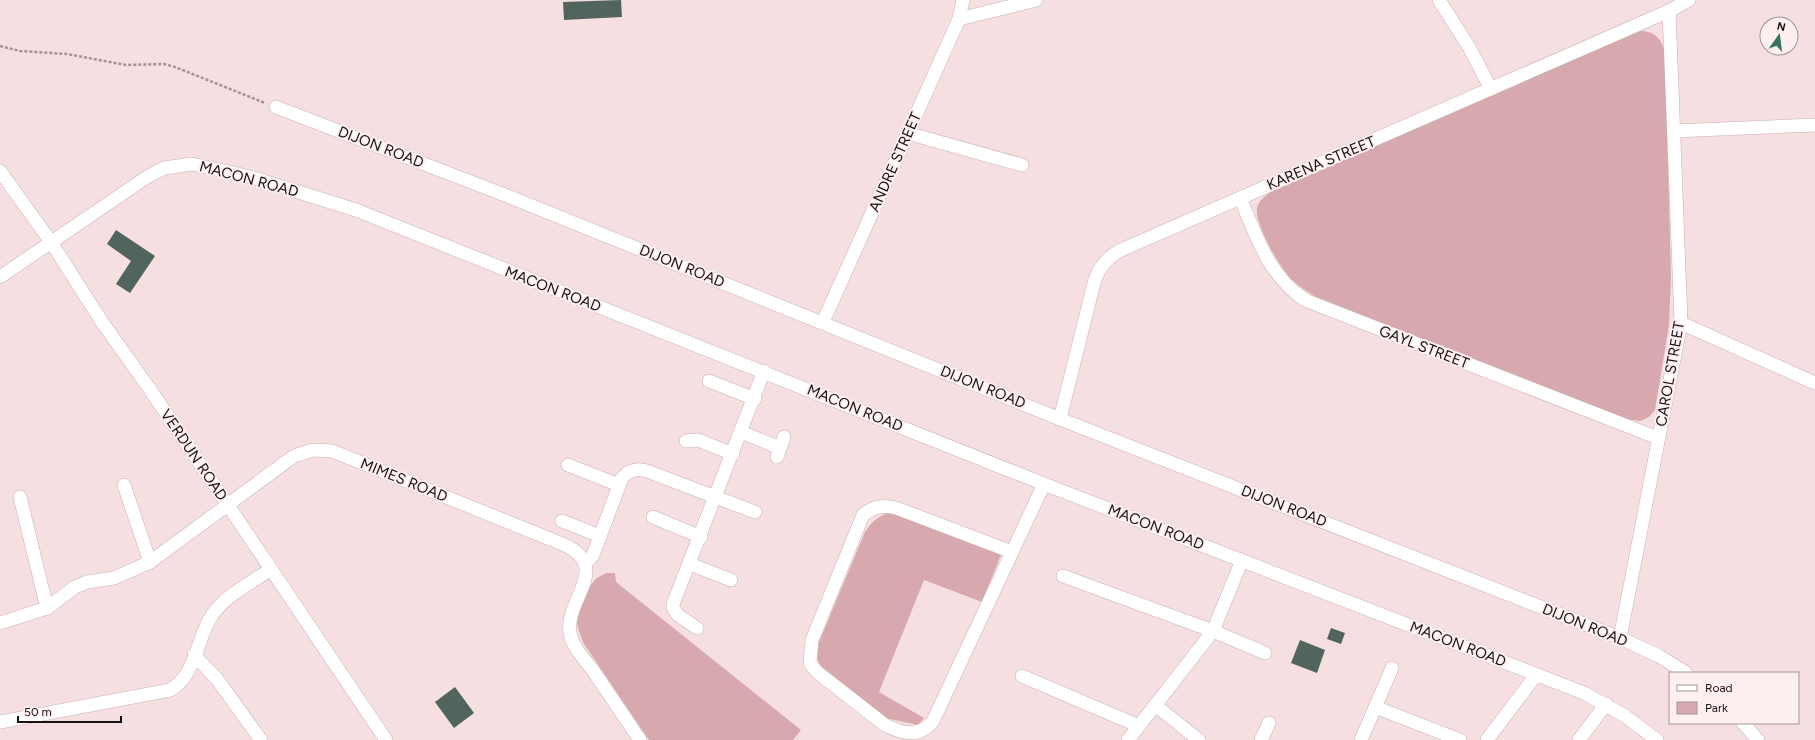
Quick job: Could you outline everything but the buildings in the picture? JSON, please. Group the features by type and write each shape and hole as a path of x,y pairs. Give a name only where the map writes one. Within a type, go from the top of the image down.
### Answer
{"street":[{"name":"ANDRE STREET","path":"823,322 959,19 962,0"},
{"path":"959,19 1036,0"},
{"path":"1439,0 1469,47 1491,89"},
{"name":"KARENA STREET","path":"1060,419 1095,279 1109,256 1669,11 1688,0"},
{"name":"CAROL STREET","path":"1620,638 1681,323 1669,11"},
{"name":"DIJON ROAD","path":"276,107 512,198 823,322 1060,419 1620,638 1660,656 1684,672"},
{"path":"1674,131 1815,125"},
{"path":"907,133 1022,165"},
{"name":"MACON ROAD","path":"0,277 147,177 164,168 192,164 247,176 356,210 764,371 1044,484 1584,693 1606,704 1657,740"},
{"name":"VERDUN ROAD","path":"0,170 51,242 102,322 386,740"},
{"name":"GAYL STREET","path":"1240,198 1268,262 1292,291 1305,300 1658,438"},
{"path":"1681,323 1815,383"},
{"path":"697,628 678,615 673,608 764,371"},
{"path":"709,381 754,399"},
{"path":"741,432 780,447"},
{"path":"686,441 698,440 733,454"},
{"name":"MIMES ROAD","path":"0,623 47,608 75,587 87,582 114,578 150,562 294,456 305,451 332,451 564,545 578,553 584,561"},
{"path":"568,466 619,485"},
{"path":"640,740 584,658 570,634 570,621 587,573 584,561 591,558 619,485 626,474 636,470 643,470 755,512"},
{"path":"1012,552 896,508 885,506 870,510 863,516 820,620 810,647 810,663 817,672 885,725 908,733 926,729 933,721 1044,484"},
{"path":"124,485 150,562"},
{"path":"20,497 47,608"},
{"path":"653,517 701,537"},
{"path":"562,521 600,536"},
{"path":"1128,740 1213,631 1242,560"},
{"path":"690,564 731,581"},
{"path":"0,722 170,690 183,680 207,624 214,612 232,594 271,569"},
{"path":"1063,576 1213,631 1265,653"},
{"path":"194,655 218,679 262,740"},
{"path":"1361,740 1392,668"},
{"path":"1487,740 1536,674"},
{"path":"1022,676 1139,726"},
{"path":"1579,740 1606,704"},
{"path":"1155,706 1200,740"},
{"path":"1375,707 1460,740"},
{"path":"1261,740 1269,723"},
{"path":"1744,724 1758,740"}],"path":[{"path":"0,46 20,51 67,54 126,65 164,64 206,78 276,107"}],"green space":[{"path":"1640,31 1654,34 1660,40 1665,53 1671,277 1669,325 1655,410 1649,417 1640,421 1626,419 1316,297 1294,282 1286,273 1269,245 1257,215 1257,208 1260,201 1271,192"},
{"path":"891,512 1001,555 982,602 924,580 879,692 924,718 918,725 885,718 822,671 817,658 817,647 865,532 876,519"},
{"path":"607,573 615,573 616,582 801,730 793,740 649,740 584,644 578,628 577,618 585,595 595,580"}]}
